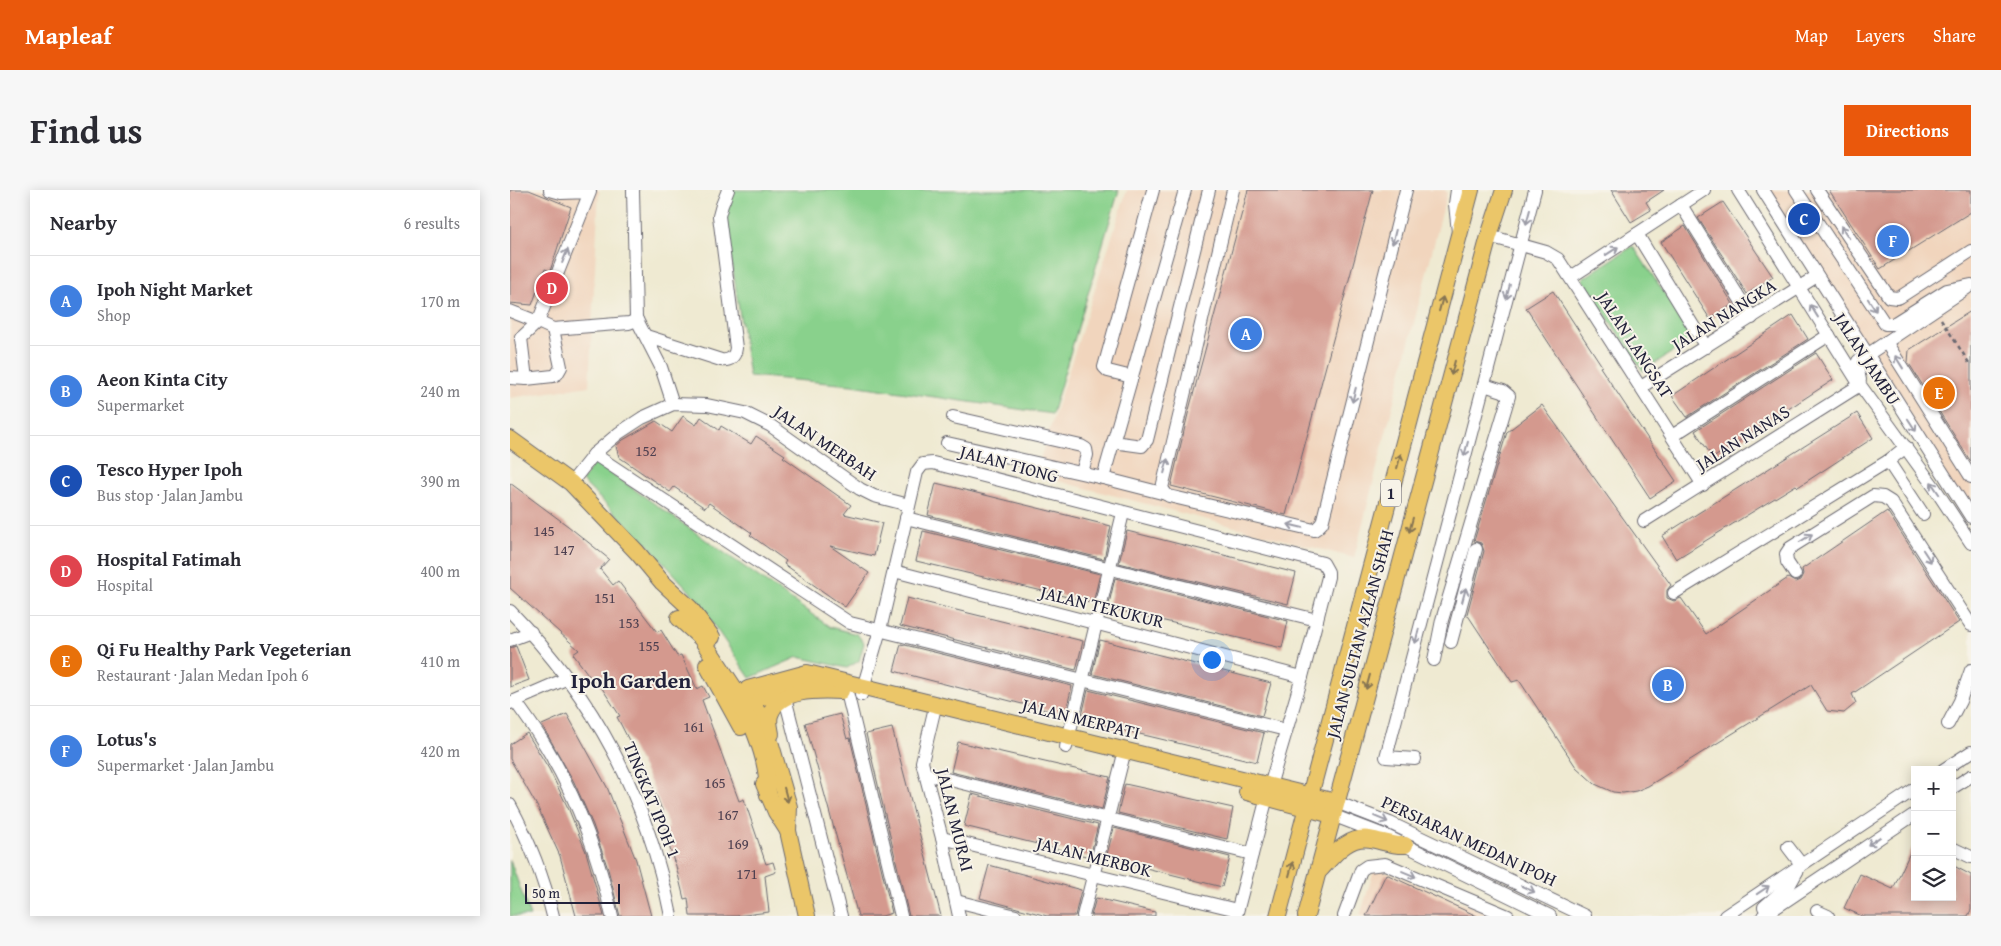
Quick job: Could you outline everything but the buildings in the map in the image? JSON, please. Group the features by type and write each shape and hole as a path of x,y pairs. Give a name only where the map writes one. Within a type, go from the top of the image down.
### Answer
{"main road":[{"name":"JALAN SULTAN AZLAN SHAH","path":"1306,916 1489,236 1504,190"},
{"name":"JALAN SULTAN AZLAN SHAH","path":"1278,916 1472,194"},
{"path":"510,439 571,483 637,552 662,582 690,608 720,646 748,695 771,745 789,807 788,831 807,916"},
{"path":"662,582 679,618 744,733 776,812 788,831"},
{"path":"679,618 701,638 735,692 748,695"},
{"name":"JALAN MERPATI","path":"748,695 797,674 817,674 853,691"},
{"name":"JALAN MERPATI","path":"748,695 808,683 853,691 935,708 1334,808"},
{"path":"771,745 769,717 776,705 785,698 816,690 853,691"},
{"path":"748,695 742,708 751,723 764,756 768,774 768,794"},
{"path":"1316,874 1349,842 1367,838 1397,846 1405,845"}],"street":[{"path":"526,379 516,335 538,322 595,191 561,193 550,190"},
{"path":"632,190 636,313 661,367 673,404"},
{"path":"646,336 721,360 727,361 735,354 736,348 719,216 728,190"},
{"path":"1132,377 1108,371 1104,367 1152,190"},
{"path":"1103,478 1185,190"},
{"path":"1113,442 1142,446 1147,440 1209,190"},
{"path":"1166,494 1162,484 1233,190"},
{"path":"947,443 1082,472 1310,530 1318,528 1406,190"},
{"path":"1457,190 1455,204 1459,237"},
{"path":"1414,760 1386,757 1535,190"},
{"path":"1571,277 1704,190"},
{"name":"JALAN JAMBU","path":"1738,190 1860,384 1906,447 1971,543"},
{"name":"JALAN JAMBU","path":"1763,190 1971,517"},
{"path":"1796,190 1882,322 1889,325 1947,290 1971,285"},
{"path":"1817,190 1887,294 1897,298 1971,251"},
{"path":"1681,205 1752,318"},
{"path":"1637,234 1706,347"},
{"name":"JALAN LANGSAT","path":"1489,236 1554,256 1561,262 1703,484"},
{"path":"1857,283 1872,272"},
{"name":"JALAN NANGKA","path":"1641,387 1817,276"},
{"path":"1860,384 1857,363 1971,285"},
{"path":"510,311 552,329 629,324 638,320"},
{"path":"510,378 526,379 553,376 560,370 561,367 552,329"},
{"path":"1672,436 1829,335"},
{"path":"1886,342 1971,477"},
{"name":"JALAN NANAS","path":"1644,521 1860,384"},
{"path":"1434,660 1442,620 1510,396 1503,391 1484,385"},
{"name":"JALAN MERBAH","path":"571,483 594,454 619,432 642,418 673,404 708,405 745,414 771,426 860,489 874,496 909,505"},
{"path":"953,417 1081,446 1086,449 1087,455 1082,472"},
{"path":"1674,593 1888,461 1906,447"},
{"path":"594,454 848,622 1286,730"},
{"path":"1888,461 1923,514"},
{"name":"JALAN TIONG","path":"853,691 880,630 917,472 923,464 928,462 1318,561 1323,564 1328,572 1317,620"},
{"path":"1795,574 1787,562 1786,554 1790,548 1873,496 1883,498 1891,502 1970,623"},
{"path":"1067,741 1123,512"},
{"path":"906,518 1317,620 1237,913"},
{"path":"1451,642 1476,549"},
{"name":"JALAN TEKUKUR","path":"894,571 1302,677"},
{"name":"TINGKAT IPOH 1","path":"510,611 531,632 568,678 608,739 635,795 663,873 671,916"},
{"path":"510,640 531,632"},
{"path":"1948,724 1960,701 1971,670"},
{"path":"568,678 512,702 545,744 573,797 590,837 604,880 612,916"},
{"path":"853,691 900,916"},
{"path":"785,698 841,916"},
{"name":"JALAN MURAI","path":"935,708 922,760 959,916"},
{"path":"1950,766 1971,752"},
{"path":"1084,916 1124,756"},
{"path":"926,774 1252,854"},
{"path":"1956,785 1971,776"},
{"path":"1725,916 1911,792"},
{"path":"510,805 515,827 544,878 553,916"},
{"name":"PERSIARAN MEDAN IPOH","path":"1334,808 1384,835 1550,916"},
{"name":"PERSIARAN MEDAN IPOH","path":"1334,808 1390,823 1585,916"},
{"path":"1763,916 1911,817"},
{"name":"JALAN MERBOK","path":"942,838 1094,875 1237,913"},
{"path":"1788,847 1801,864"},
{"path":"1956,850 1971,857"},
{"path":"1344,916 1361,870 1366,866 1385,864 1508,916"},
{"path":"1755,916 1790,884 1801,864"},
{"path":"956,901 1016,916"}],"path":[{"path":"1935,309 1971,366"}],"shaded area":[{"path":"510,190 599,190 589,386 510,398"},
{"path":"1127,190 1445,190 1447,193 1354,558 1035,475"},
{"path":"1764,190 1971,190 1971,520 1849,338"},
{"path":"1375,867 1494,916 1360,916"}],"green space":[{"path":"733,190 1119,190 1052,414 852,385 749,376 724,210"},
{"path":"1633,246 1694,338 1643,371 1582,279"},
{"path":"595,462 830,627 857,634 864,643 859,661 847,668 798,657 750,678 694,596 648,545 582,481"},
{"path":"510,860 530,916 510,916"}],"place":[{"name":"Tesco Hyper Ipoh","path":"1804,219"},
{"name":"Lotus's","path":"1893,241"},
{"name":"Hospital Fatimah","path":"552,288"},
{"name":"Ipoh Night Market","path":"1246,334"},
{"name":"Qi Fu Healthy Park Vegeterian","path":"1939,393"},
{"name":"Aeon Kinta City","path":"1668,685"}],"district":[{"name":"Ipoh Garden","path":"631,680"}]}
